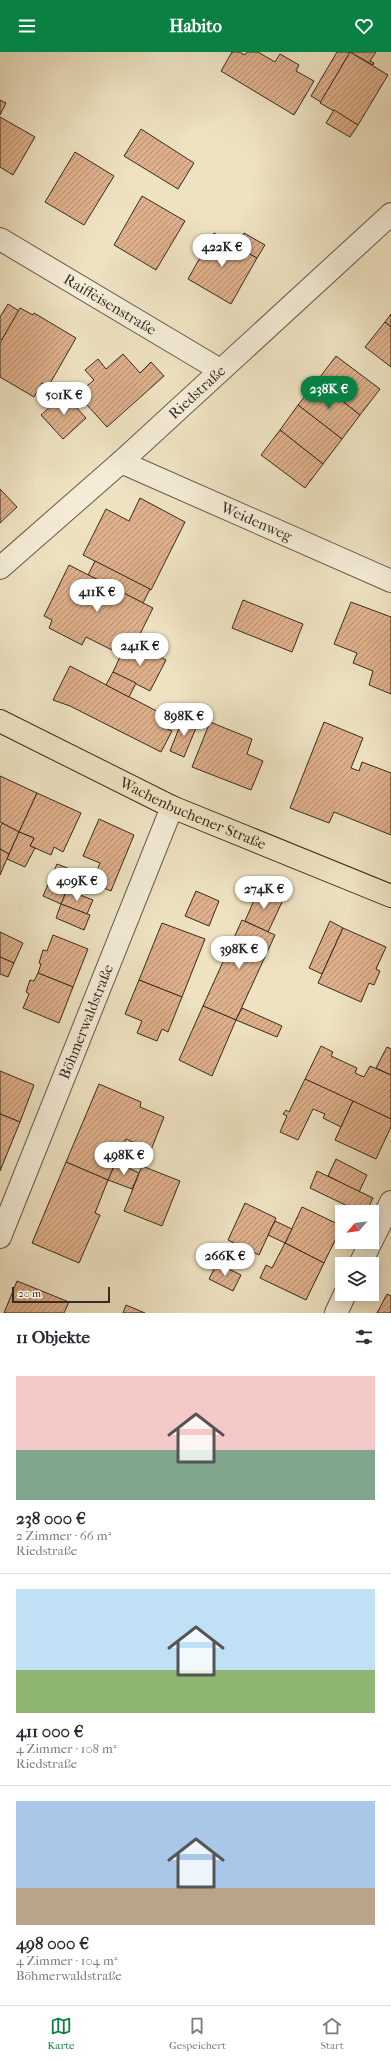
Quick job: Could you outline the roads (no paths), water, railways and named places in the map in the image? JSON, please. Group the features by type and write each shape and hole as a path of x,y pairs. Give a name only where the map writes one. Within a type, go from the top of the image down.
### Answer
{"main road":[{"name":"Wachenbuchener Straße","path":"0,721 172,807 391,896"}],"street":[{"name":"Riedstraße","path":"0,568 121,462 391,214"},
{"name":"Raiffeisenstraße","path":"0,239 220,370"},
{"name":"Weidenweg","path":"121,462 391,581"},
{"name":"Böhmerwaldstraße","path":"0,1237 172,807"},
{"path":"379,1225 391,1202"},
{"path":"336,1313 342,1301"}]}
